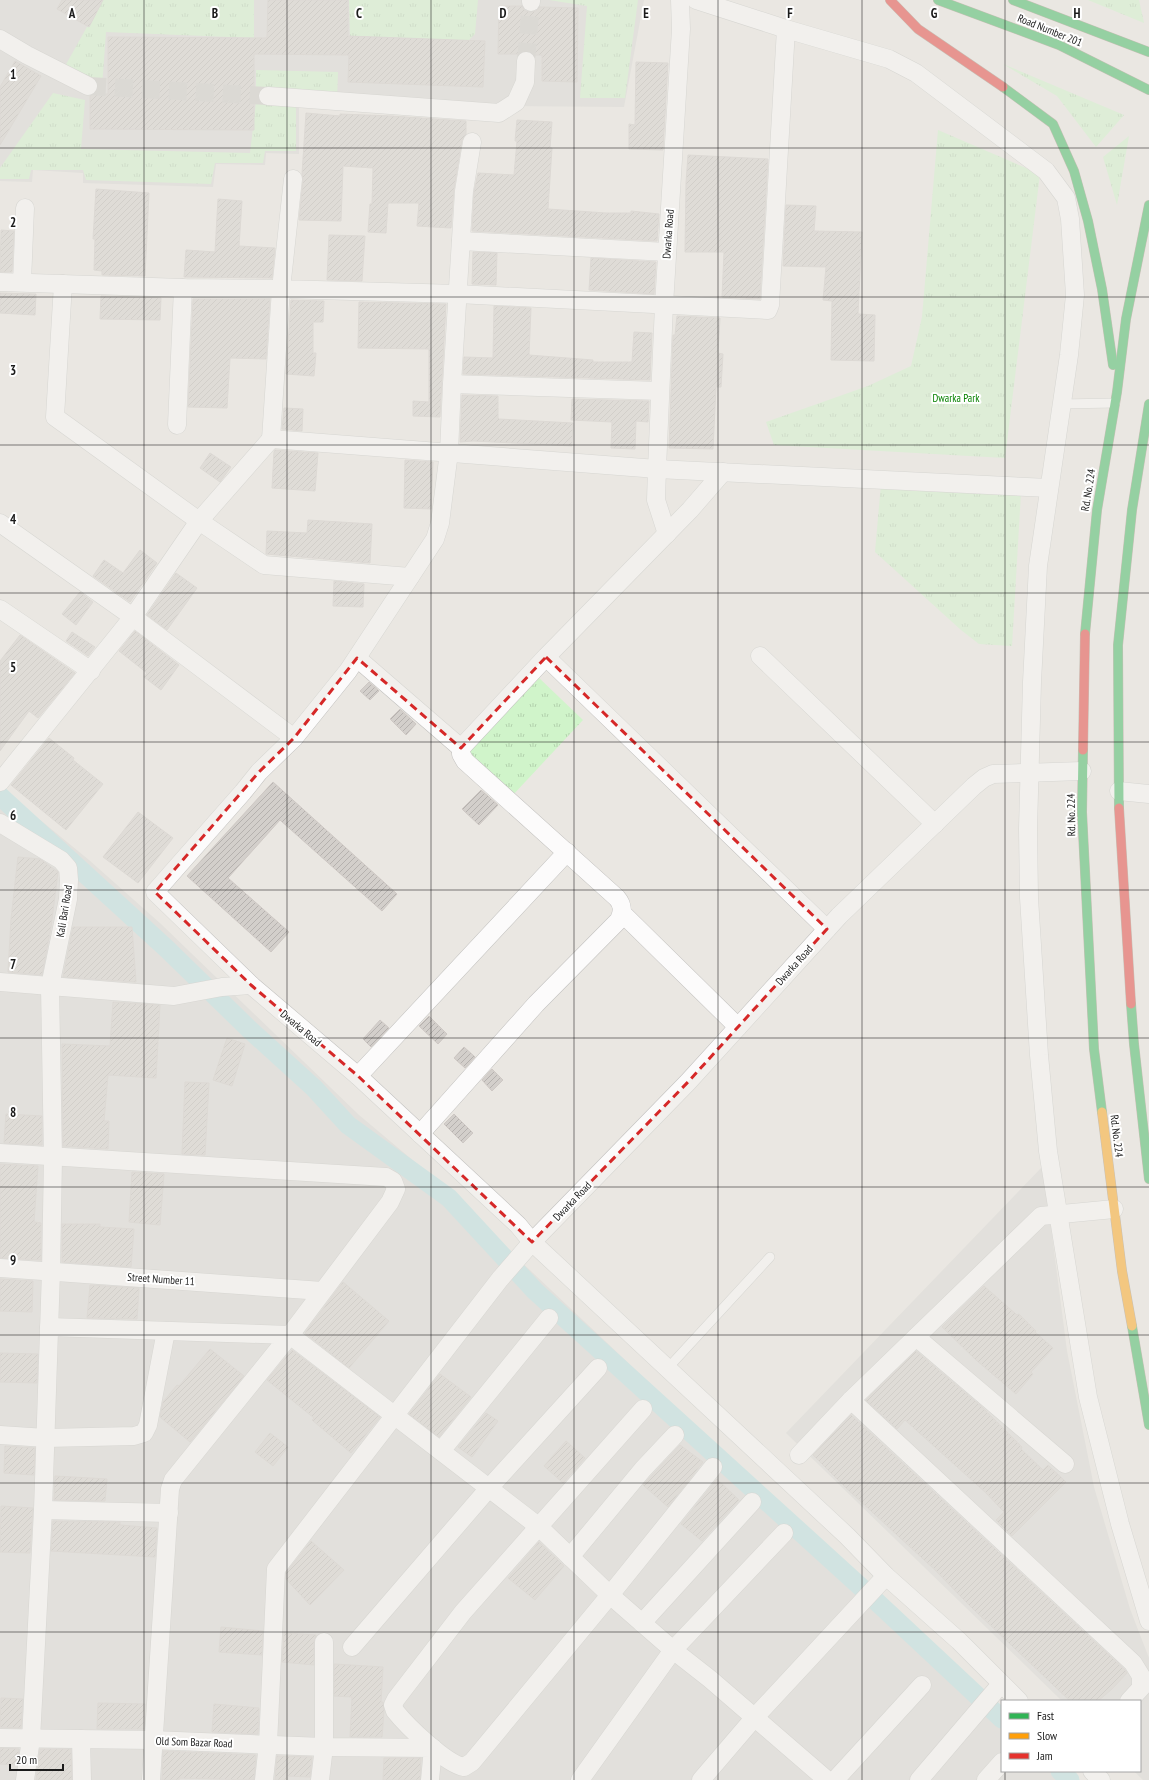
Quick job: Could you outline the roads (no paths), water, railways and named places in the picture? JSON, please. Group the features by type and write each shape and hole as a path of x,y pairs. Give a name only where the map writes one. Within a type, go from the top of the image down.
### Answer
{"main road":[{"path":"890,0 918,29 1010,91 1053,124 1074,172 1088,221 1102,289 1117,392"},
{"name":"Road Number 201","path":"938,0 1059,45 1149,90"},
{"name":"Road Number 201","path":"1013,0 1149,52"},
{"name":"Rd. No. 224","path":"1149,206 1126,319 1117,392 1097,510 1084,640 1082,771 1082,812 1094,1049 1122,1271 1149,1425"},
{"path":"1149,404 1132,510 1118,645 1119,818 1134,1044 1149,1179"}],"street":[{"name":"Dwarka Road","path":"667,534 656,500 664,306 681,29 680,0"},
{"path":"696,0 786,29 890,59 916,73 1046,171 1066,198 1070,219 1075,295 1038,566 1035,601 1030,774 1029,898 1039,1054 1048,1151 1088,1397 1120,1524 1149,1622"},
{"path":"0,282 183,288 281,288 458,294 664,306 768,310 770,305 786,29"},
{"path":"0,39 88,86"},
{"path":"268,96 498,113 516,102 525,82 526,61"},
{"path":"0,523 133,617 294,738 357,658 438,534 449,452 464,191 472,142"},
{"path":"2,779 133,617 199,521 271,439 281,288 293,179"},
{"path":"22,282 25,208"},
{"path":"461,242 667,252"},
{"path":"63,284 55,417 199,521 255,559 269,566 410,577"},
{"path":"177,425 183,288"},
{"path":"452,384 660,391"},
{"path":"271,439 657,469 1049,488"},
{"path":"420,1134 536,1004 619,920 622,914 621,904 617,898 465,761 460,754 461,748 546,657 709,490 722,472"},
{"path":"0,609 91,670"},
{"path":"760,656 935,824"},
{"path":"546,657 827,929"},
{"path":"357,658 461,748"},
{"name":"Dwarka Road","path":"294,738 259,772 244,792 155,892 251,985 358,1076 518,1225 532,1242 688,1082 827,929 984,778 992,774 1030,774 1082,771"},
{"path":"1119,791 1149,794"},
{"name":"Kali Bari Road","path":"0,823 55,856 68,868 68,899 50,986"},
{"path":"358,1076 567,852"},
{"path":"622,914 738,1027"},
{"path":"0,982 174,996 222,987 251,985"},
{"path":"25,1780 31,1739 46,1438 53,1158 50,986"},
{"path":"0,1154 386,1177 393,1182 396,1189 390,1202 290,1335 173,1480 170,1489 151,1780"},
{"path":"799,1454 916,1337 1041,1216 1114,1209"},
{"path":"264,1780 268,1744 276,1569 500,1279 532,1242 815,1507 875,1588 959,1641 1018,1700"},
{"name":"Street Number 11","path":"0,1268 322,1291"},
{"path":"441,1451 549,1318"},
{"path":"49,1327 290,1335 538,1526 610,1595 827,1780"},
{"path":"0,1435 46,1438 134,1436 144,1433 148,1425 166,1331"},
{"path":"916,1337 1065,1464"},
{"path":"352,1646 489,1488 598,1368"},
{"path":"852,1400 1133,1664 1141,1676 1141,1688 1130,1700"},
{"path":"643,1409 463,1612 396,1699 393,1705 398,1716 433,1748 458,1766 464,1767 472,1762 610,1595 712,1467"},
{"path":"570,1556 643,1469 675,1435"},
{"path":"642,1623 752,1502"},
{"path":"43,1510 169,1513"},
{"path":"580,1780 673,1650 784,1533"},
{"path":"700,1780 754,1718 875,1588"},
{"path":"320,1780 324,1747 324,1642"},
{"path":"919,1780 1001,1684"},
{"path":"835,1780 922,1685"},
{"name":"Old Som Bazar Road","path":"0,1738 153,1740 324,1747 433,1748"},
{"path":"81,1739 82,1780"},
{"path":"430,1780 433,1748"},
{"path":"986,1780 1001,1763"},
{"path":"1093,1772 1101,1780"}],"lane":[{"path":"1061,404 1115,404"},
{"path":"667,1369 770,1257"}],"waterway":[{"path":"0,796 167,949 249,1029 314,1088 348,1125 449,1198 535,1291 863,1589 1001,1718"},
{"path":"1061,1772 1070,1780"}],"tunnel":[{"path":"526,61 531,2"},
{"path":"88,86 268,96"}],"park label":[{"name":"Dwarka Park","path":"956,398"}]}
